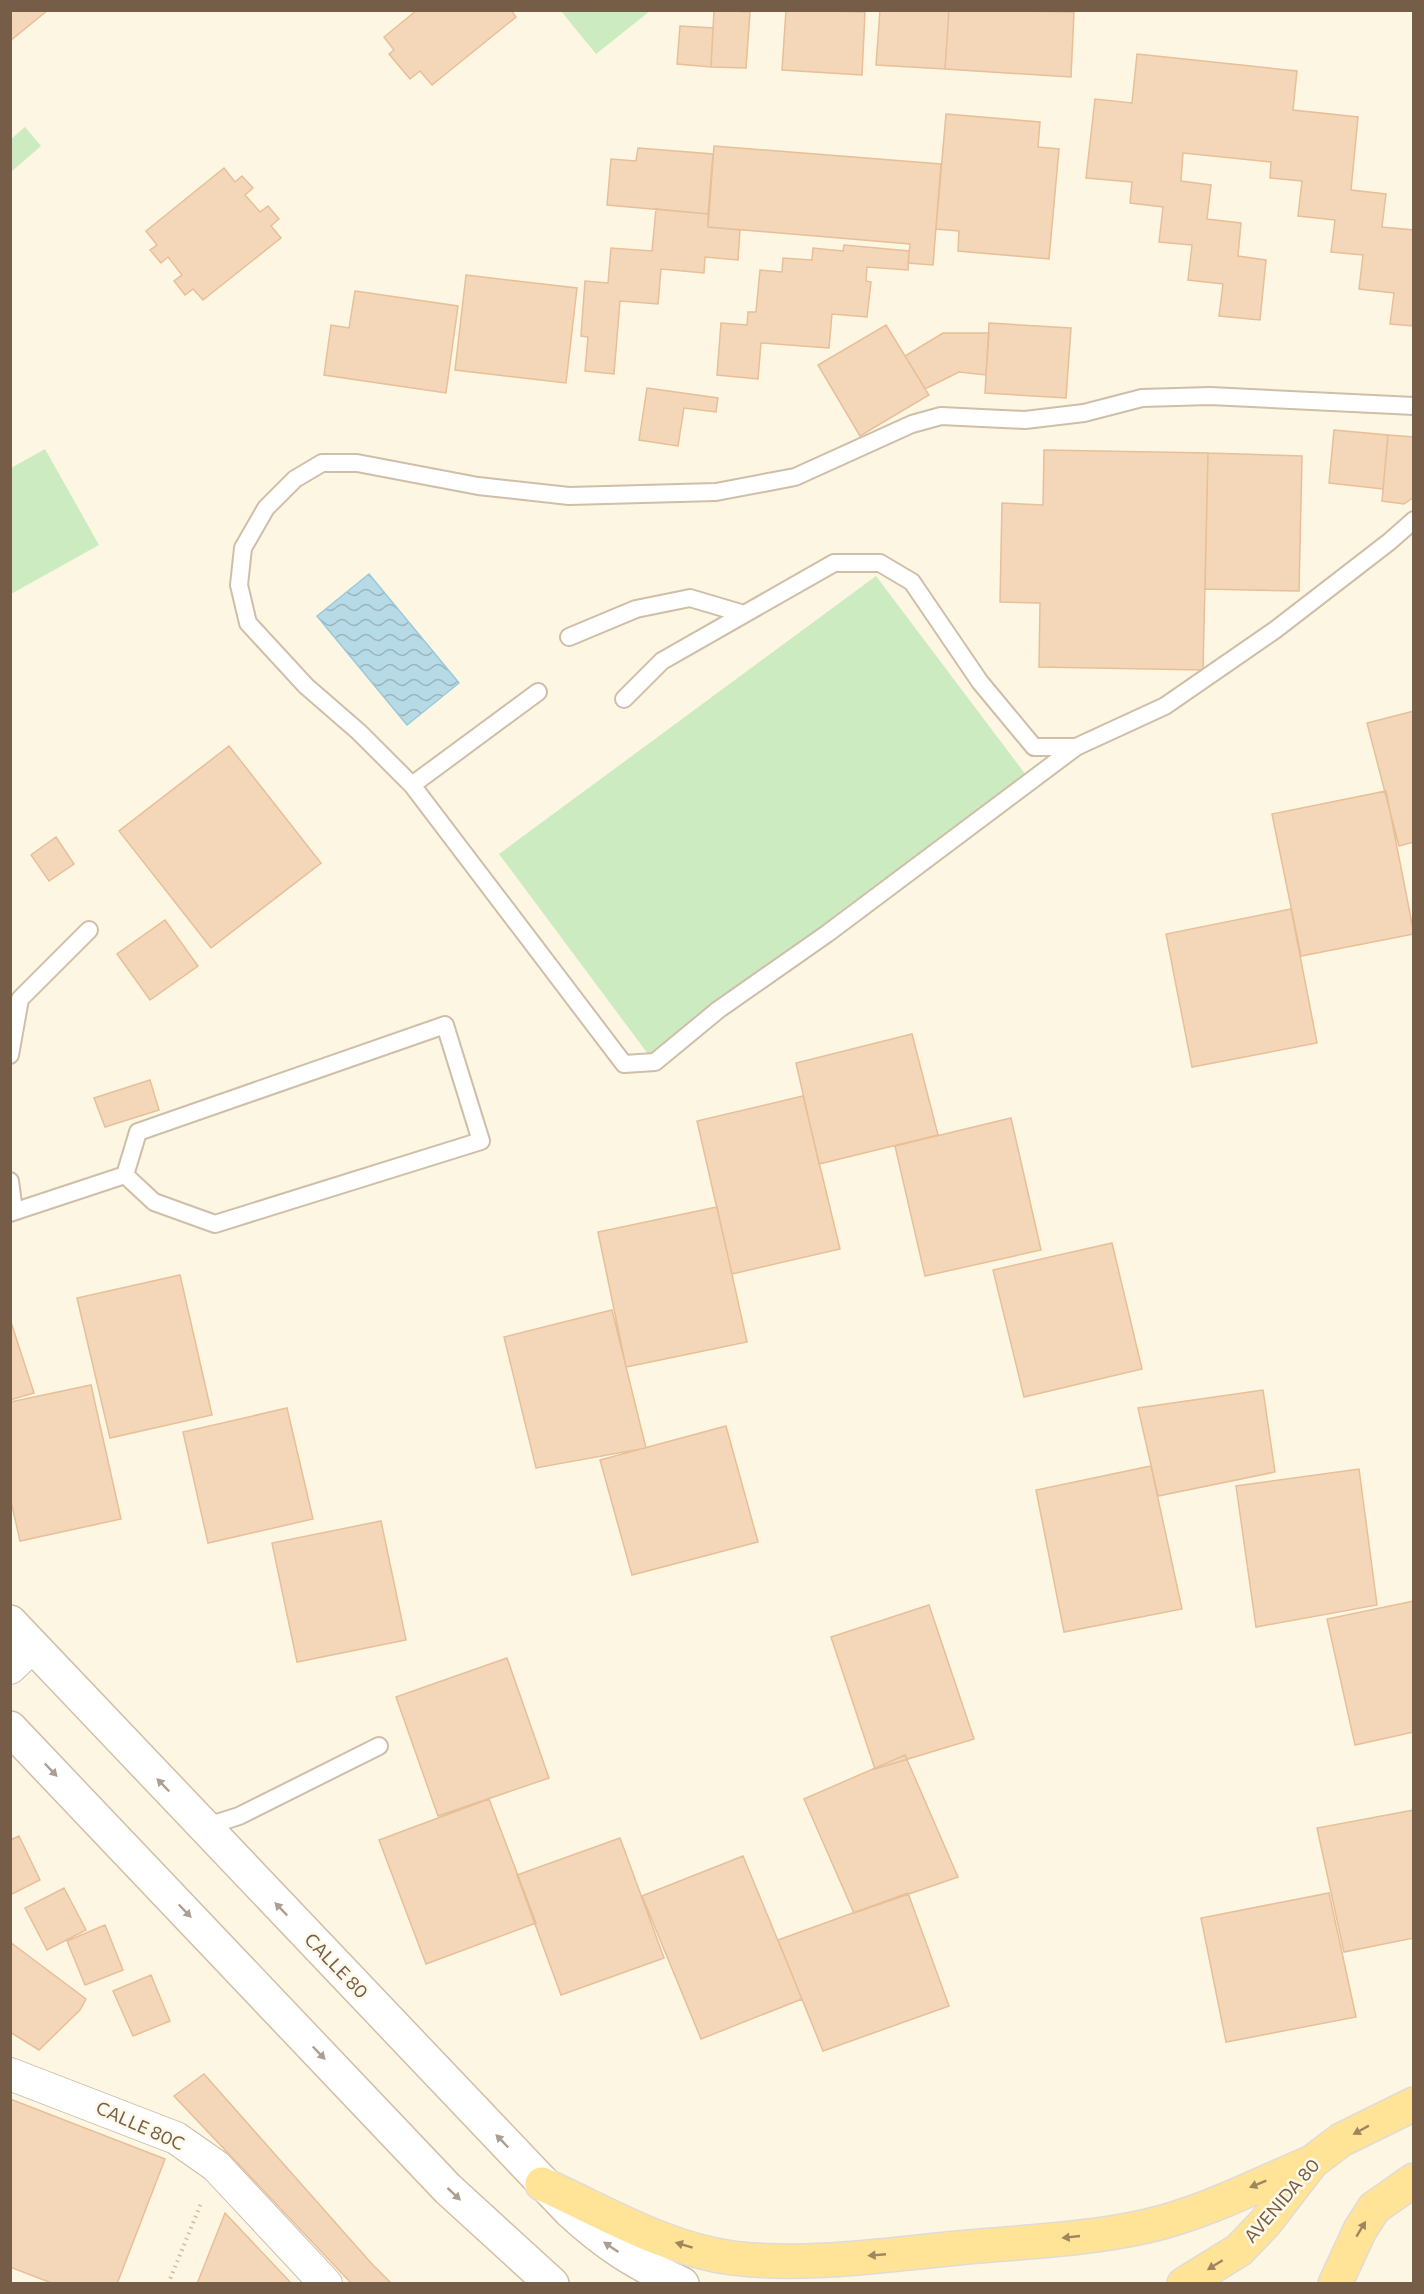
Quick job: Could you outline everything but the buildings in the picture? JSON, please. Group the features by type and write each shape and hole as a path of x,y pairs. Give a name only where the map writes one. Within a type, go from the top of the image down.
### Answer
{"main road":[{"name":"CALLE 80","path":"10,1623 21,1657 204,1827 542,2184 607,2244 644,2267 682,2283"},
{"path":"10,1728 448,2188 552,2283"},
{"name":"AVENIDA 80","path":"1184,2283 1239,2250 1265,2223 1312,2162 1341,2140 1413,2104"},
{"path":"542,2184 659,2237 703,2251 730,2258 816,2261 1077,2236 1148,2226 1192,2211 1312,2162"},
{"path":"1335,2283 1360,2230 1374,2208 1413,2180"}],"street":[{"name":"CALLE 80C","path":"10,2074 176,2138 216,2166 326,2283"}],"lane":[{"path":"1413,406 1210,396 1142,398 1084,414 1025,420 941,416 912,424 795,477 716,492 681,494 570,496 477,486 357,463 322,463 295,479 266,508 243,548 239,585 248,624 306,686 359,732 412,785 624,1064 655,1062 718,1010 828,933 1076,747 1165,706 1275,630 1389,542 1413,520"},
{"path":"624,699 662,660 834,563 880,563 912,582 980,682 1034,747 1076,747"},
{"path":"569,637 636,609 690,598 744,614"},
{"path":"412,785 538,692"},
{"path":"10,1055 20,999 89,930"},
{"path":"445,1025 481,1141 215,1224 154,1202 125,1174 138,1132 445,1025"},
{"path":"10,1181 12,1212 125,1174"},
{"path":"204,1827 239,1815 379,1746"}],"path":[{"path":"168,2283 216,2166"}],"green space":[{"path":"561,11 650,11 596,54"},
{"path":"25,127 41,146 11,172 11,139"},
{"path":"45,449 99,545 11,594 11,468"},
{"path":"876,576 1029,779 651,1058 499,854"}],"water":[{"path":"369,574 459,683 407,725 317,616"}]}
